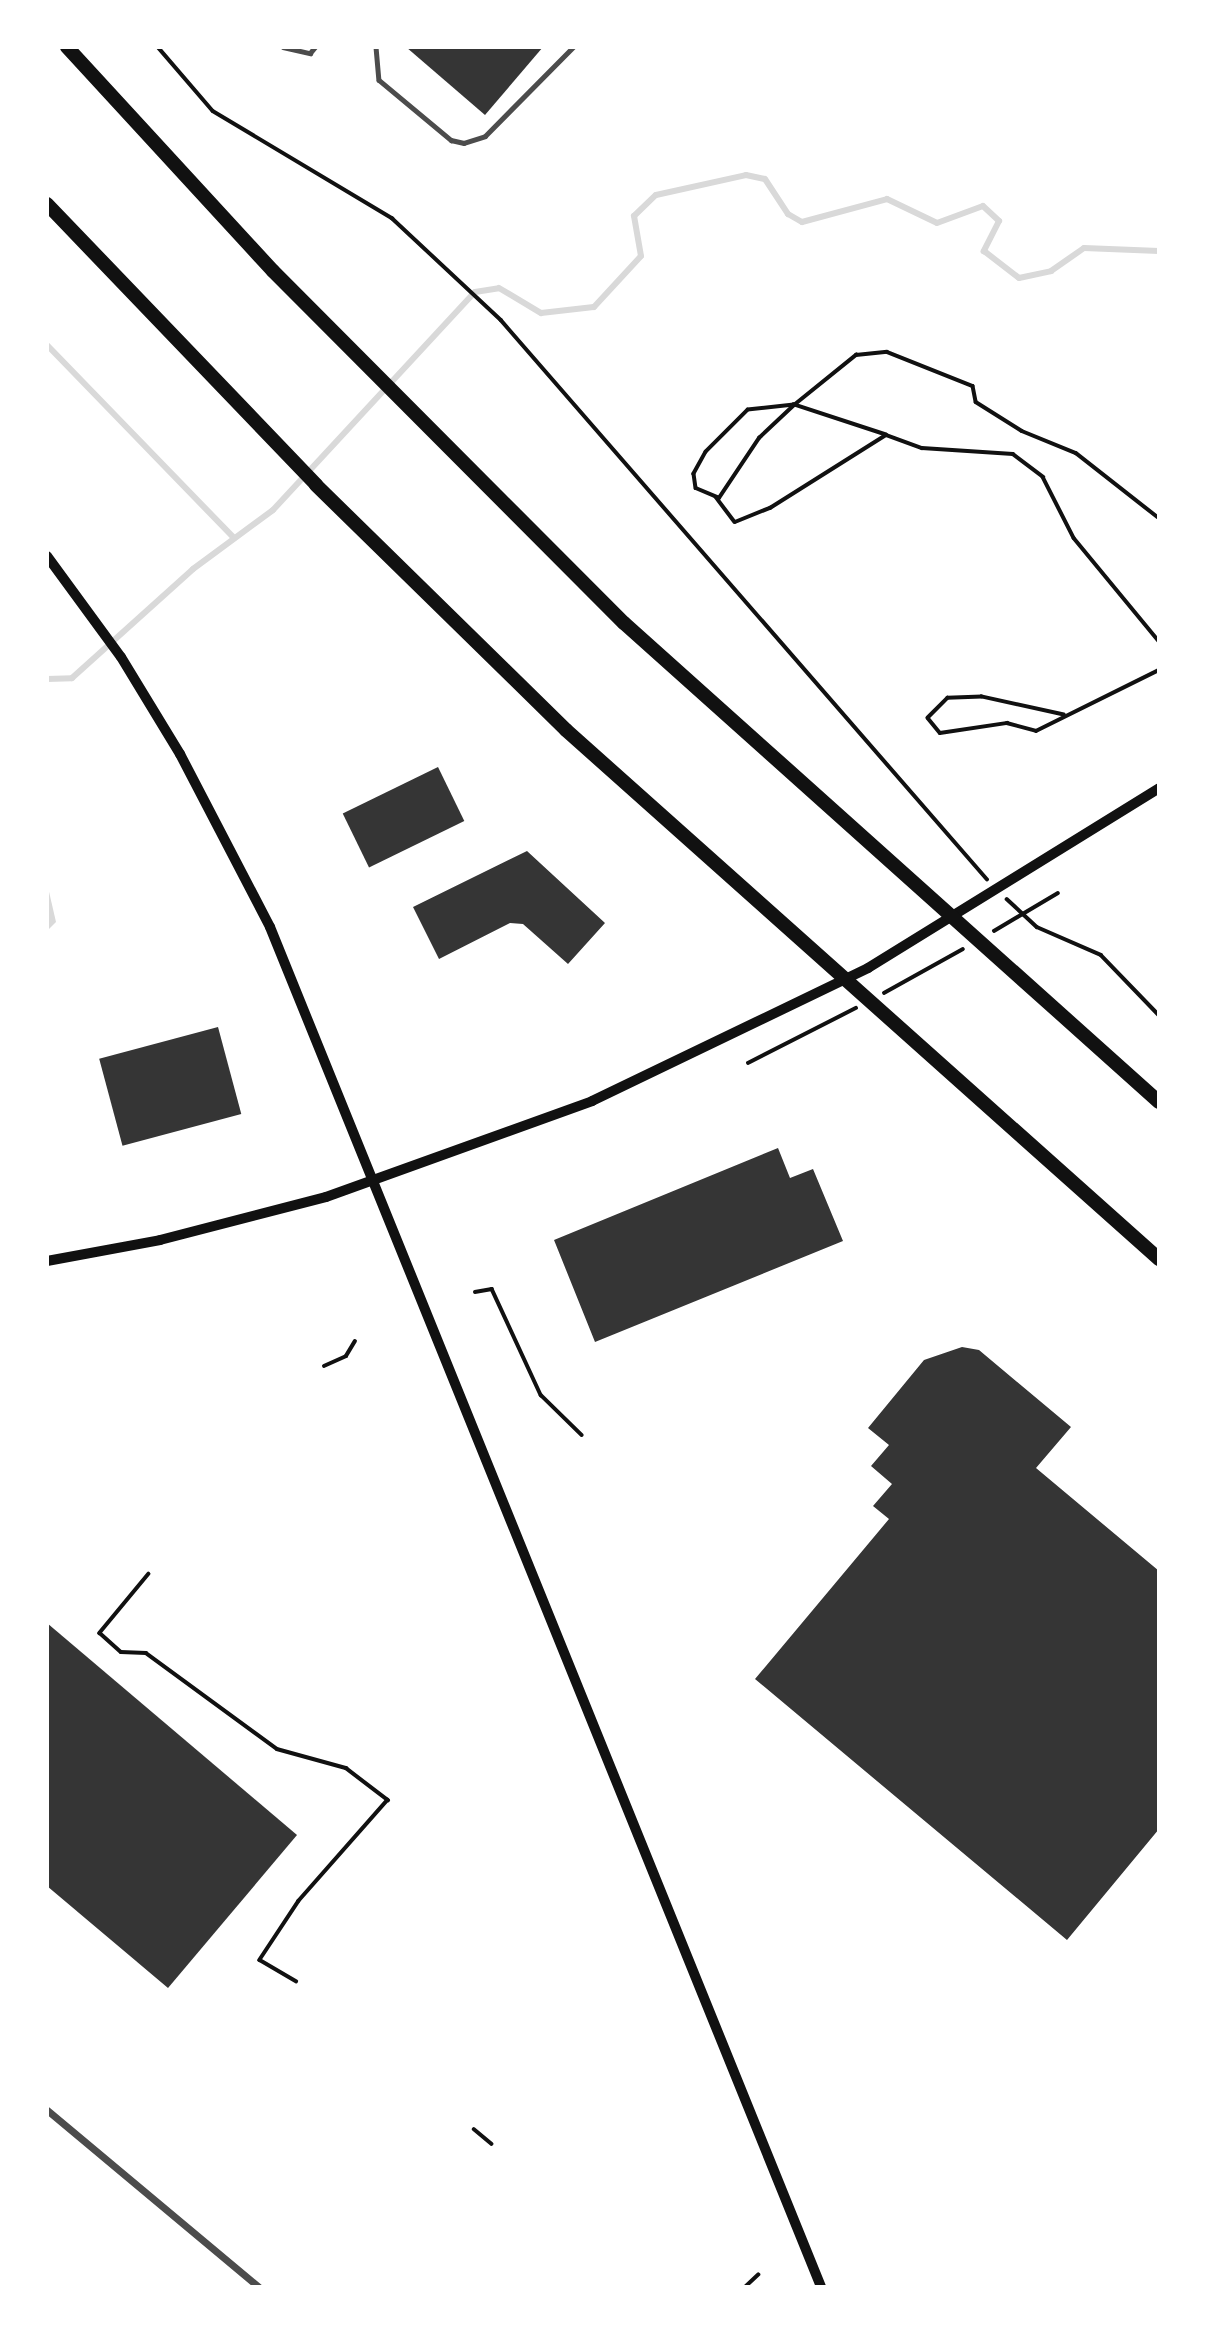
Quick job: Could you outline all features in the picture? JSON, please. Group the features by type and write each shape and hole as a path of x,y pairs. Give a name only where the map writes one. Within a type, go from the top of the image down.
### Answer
{"highway":[{"path":"68,47 377,378 727,722 1159,1102"},
{"path":"47,204 316,485 696,850 1159,1259"}],"main road":[{"path":"47,556 121,657 245,874 375,1181 821,2287"},
{"path":"47,1261 160,1240 375,1181 592,1101 736,1036 868,968 1043,864 1159,788"}],"street":[{"path":"47,2110 259,2287"}],"lane":[{"path":"283,47 310,53 315,47"},
{"path":"376,47 379,80 451,140 464,143 485,136 572,47"},
{"path":"1117,47 1145,47"}],"path":[{"path":"158,47 213,111 391,218 501,320 646,493 868,735 990,882"},
{"path":"716,497 759,438 794,405 856,355 887,352 973,386 976,402 1022,432 1076,453 1159,517"},
{"path":"886,435 770,508 735,522 716,497 696,488 694,474 706,452 748,410 794,405 886,435 922,448 1013,454 1043,477 1074,538 1159,641"},
{"path":"1064,715 982,697 948,698 928,718 940,733 1007,723 1036,731 1159,670"},
{"path":"999,891 1037,927 1101,955 1159,1015"},
{"path":"988,934 1058,893"},
{"path":"880,995 976,942"},
{"path":"748,1063 868,1001"},
{"path":"475,1292 492,1289 541,1395 582,1435"},
{"path":"324,1366 346,1356 355,1341"},
{"path":"149,1574 100,1633 121,1651 146,1653 277,1749 346,1768 388,1800 299,1901 260,1959 296,1981"},
{"path":"474,2129 492,2144"},
{"path":"745,2287 758,2276"}],"shaded area":[{"path":"47,883 56,922 47,931"}],"building":[{"path":"406,47 543,47 485,115"},
{"path":"438,767 464,821 369,867 343,813"},
{"path":"527,851 605,923 568,964 523,924 510,923 439,959 413,907"},
{"path":"218,1027 241,1114 122,1146 99,1059"},
{"path":"778,1148 790,1178 813,1169 843,1241 595,1342 554,1240"},
{"path":"962,1347 979,1350 1071,1427 1036,1468 1159,1571 1159,1829 1067,1940 755,1679 889,1519 873,1506 892,1484 871,1466 889,1445 868,1428 924,1360"},
{"path":"47,1623 297,1835 168,1988 47,1886"}],"waterway":[{"path":"47,679 72,678 193,569 273,510 475,292 499,288 541,313 594,307 641,256 634,216 656,195 746,175 765,179 788,214 802,222 887,199 937,223 983,206 999,221 984,251 1019,278 1051,271 1084,248 1159,251"},
{"path":"47,345 234,538"}]}
